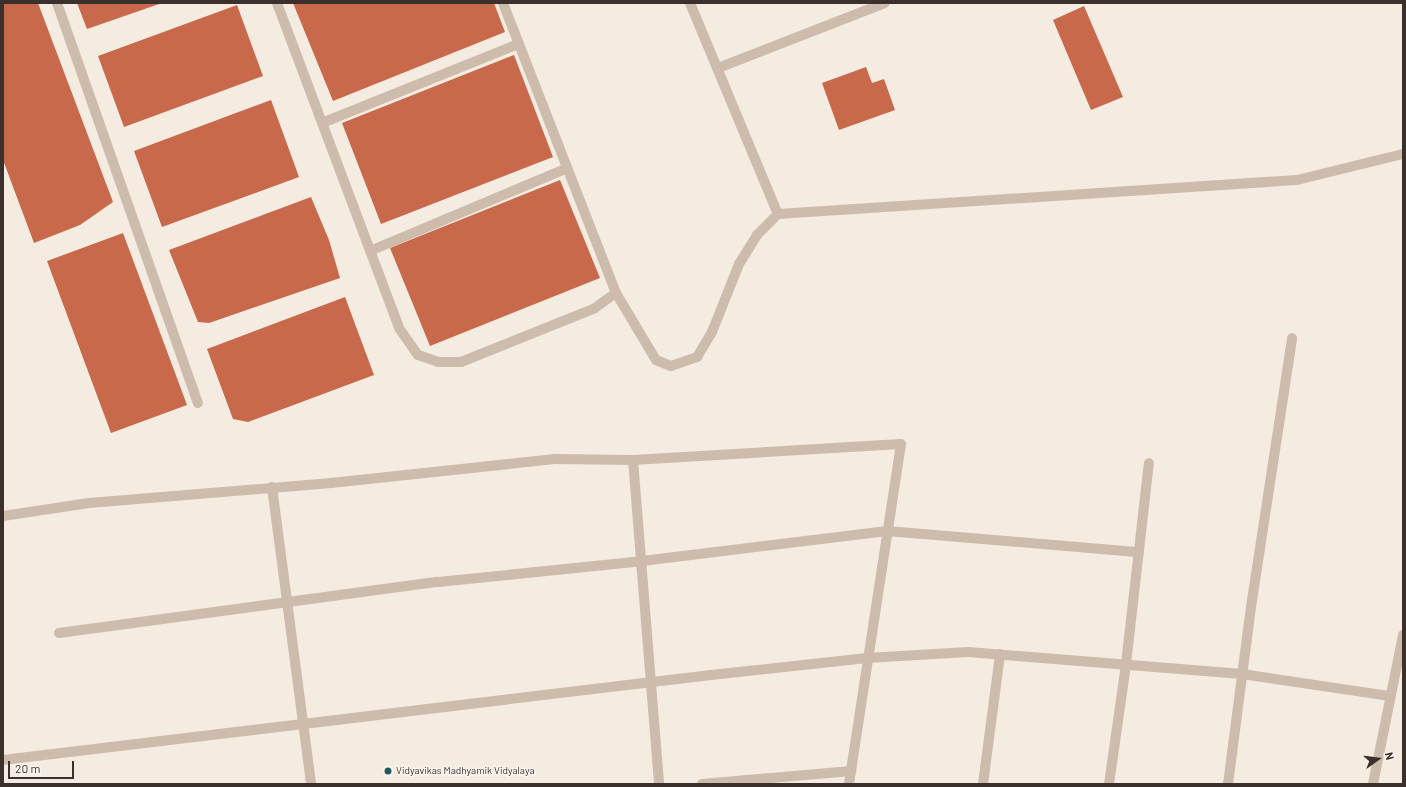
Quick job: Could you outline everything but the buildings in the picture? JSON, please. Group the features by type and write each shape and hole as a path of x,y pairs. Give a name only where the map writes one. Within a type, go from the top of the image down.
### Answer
{"street":[{"path":"57,3 198,403"},
{"path":"277,3 399,328 418,355 438,362 460,362 595,308 616,293"},
{"path":"503,3 616,293 656,360 670,366 697,357 712,332 739,264 758,235 778,214 1297,180 1403,154"},
{"path":"690,3 778,214"},
{"path":"718,68 885,3"},
{"path":"322,123 519,44"},
{"path":"370,251 567,168"},
{"path":"1228,784 1242,674 1292,338"},
{"path":"3,516 89,503 331,483 555,458 633,460 901,444 867,658 849,784"},
{"path":"633,460 659,784"},
{"path":"1109,784 1126,664 1148,463"},
{"path":"272,487 289,602 311,784"},
{"path":"59,633 438,582 641,561 887,531 1139,552"},
{"path":"1373,784 1403,635"},
{"path":"3,760 651,682 867,658 968,652 1242,674 1390,696"},
{"path":"983,784 1000,654"},
{"path":"702,784 851,771"}],"place":[{"name":"Vidyavikas Madhyamik Vidyalaya","path":"388,771"}]}
